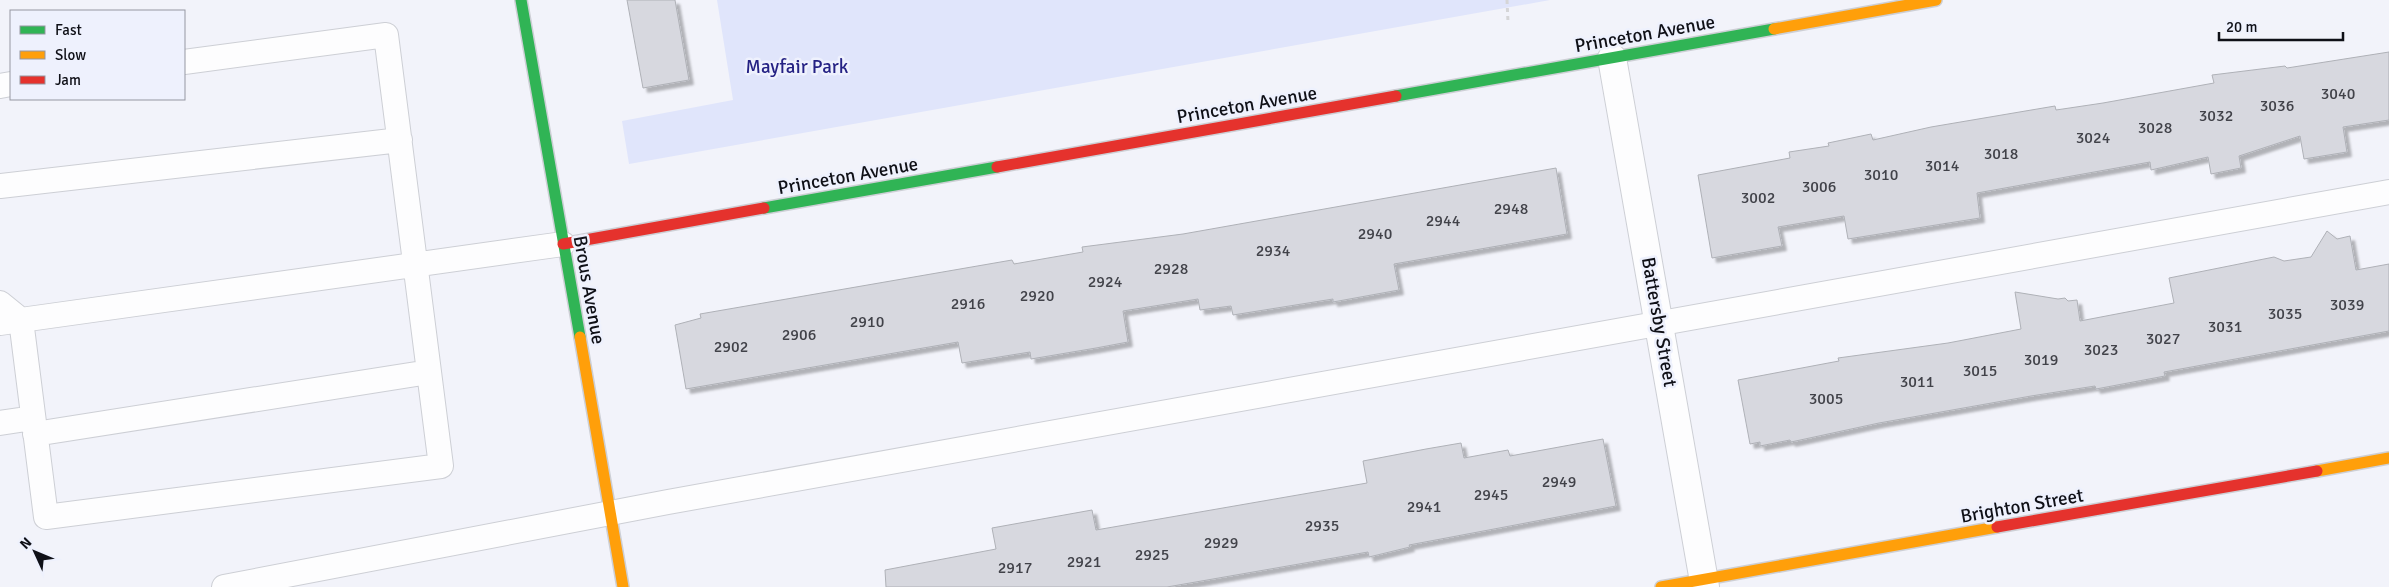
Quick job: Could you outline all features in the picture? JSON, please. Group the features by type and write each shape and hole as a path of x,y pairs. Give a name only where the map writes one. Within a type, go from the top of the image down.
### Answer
{"street":[{"name":"Brous Avenue","path":"521,0 623,587"},
{"name":"Princeton Avenue","path":"563,244 1936,0"},
{"name":"Battersby Street","path":"1612,58 1704,583"},
{"name":"Brighton Street","path":"1661,587 1704,583 2389,458"}],"lane":[{"path":"0,303 10,322 34,426 46,517 441,466 386,35 185,62"},
{"path":"0,186 400,140"},
{"path":"224,587 610,512 2389,192"},
{"path":"10,322 563,244"},
{"path":"0,423 34,426 429,372"}],"path":[{"path":"1507,0 1508,22"}],"green space":[{"name":"Mayfair Park","path":"717,0 1550,0 629,164 622,121 733,100"}],"building":[{"path":"627,0 675,0 689,80 643,88"},
{"path":"2389,52 2389,120 2343,127 2347,152 2304,159 2300,136 2239,156 2241,168 2211,174 2208,157 2151,170 2150,162 1977,193 1980,218 1848,239 1844,216 1778,227 1782,246 1712,258 1698,175 1790,158 1789,152 1829,146 1828,143 1871,134 1873,140 1931,127 2055,106 2056,110 2214,83 2212,75 2285,66 2287,68"},
{"path":"1556,168 1567,234 1394,264 1399,290 1333,302 1333,299 1233,315 1231,306 1200,310 1198,299 1123,311 1128,342 1096,348 1031,359 1030,352 962,363 958,342 686,389 675,325 701,318 700,314 1012,260 1014,264 1083,252 1082,247 1183,234"},
{"path":"2327,231 2337,239 2350,236 2356,270 2389,264 2389,331 2164,372 2165,376 2096,389 2095,386 2031,396 1879,423 1791,442 1790,440 1760,446 1760,442 1750,444 1738,380 1839,361 1838,358 1948,343 2021,329 2015,292 2058,299 2065,298 2068,301 2077,300 2080,321 2174,303 2169,278 2274,257 2284,261 2311,257"},
{"path":"1603,439 1616,506 1409,545 1410,547 1369,557 1368,552 1167,587 886,587 885,570 996,549 992,528 1092,510 1096,530 1367,483 1363,461 1426,449 1461,443 1464,458 1508,450 1510,456"}],"traffic: fast":[{"path":"521,0 580,337"},
{"path":"1396,96 1774,29"},
{"path":"764,208 997,167"}],"traffic: slow":[{"path":"1774,29 1936,0"},
{"path":"580,337 623,587"},
{"path":"2317,471 2389,458"},
{"path":"1661,587 1997,527"}],"traffic: jam":[{"path":"997,167 1396,96"},
{"path":"563,244 764,208"},
{"path":"1997,527 2317,471"}]}
